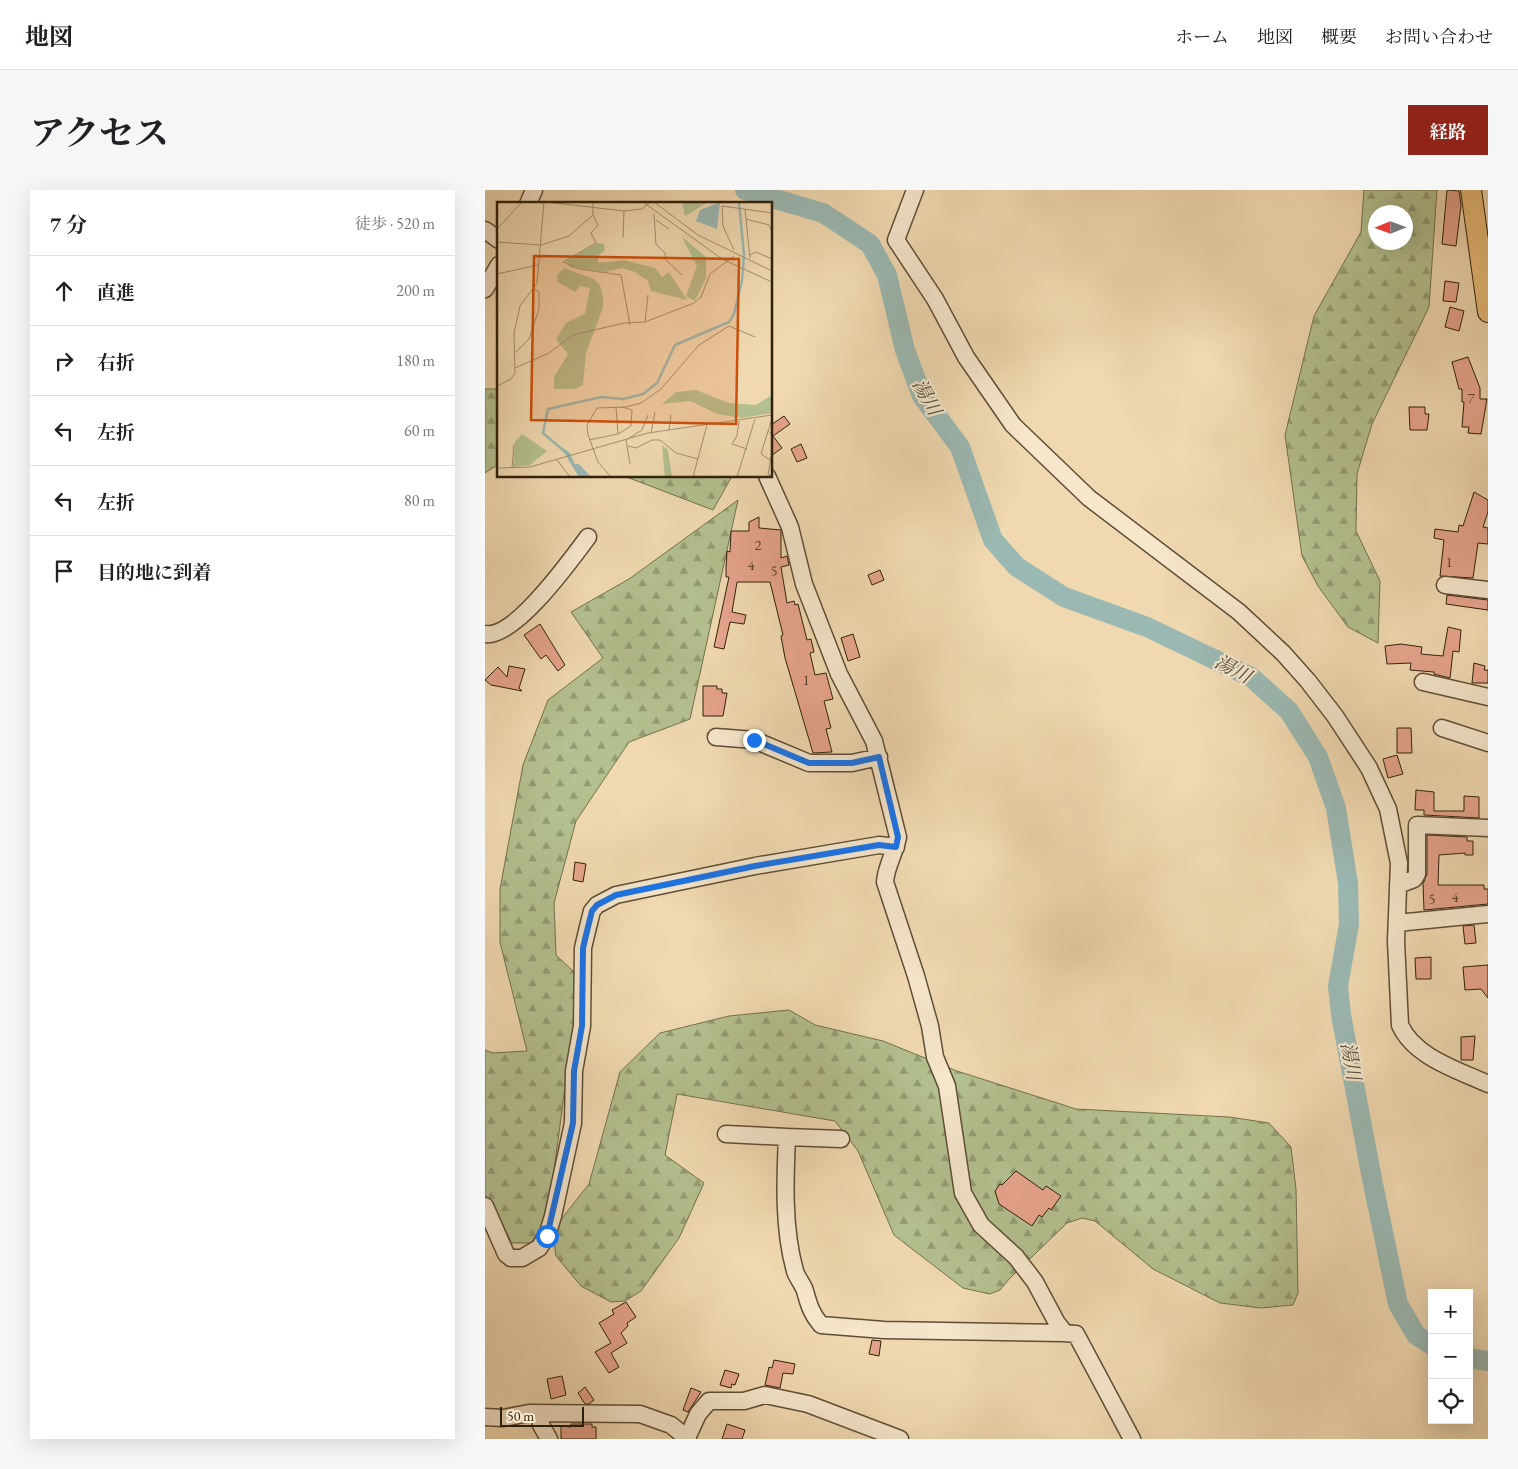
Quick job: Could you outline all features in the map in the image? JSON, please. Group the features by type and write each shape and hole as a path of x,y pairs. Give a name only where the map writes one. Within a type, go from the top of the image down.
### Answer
{"main road":[{"path":"1471,190 1488,312"}],"street":[{"path":"529,202 534,190"},
{"path":"915,190 896,240 935,299 966,357 1013,425 1089,498 1239,612 1308,681 1369,768 1388,809 1399,863 1397,923 1400,1025 1405,1036 1439,1060 1488,1084"},
{"path":"485,230 497,239"},
{"path":"485,289 497,268"},
{"path":"768,478 790,526 804,584 839,674 874,741 879,757 898,837 886,871 885,882 916,976 930,1026 935,1057 947,1086 963,1193 981,1225 1016,1257 1035,1282 1057,1323 1065,1333"},
{"path":"485,634 500,633 533,604 553,585 588,537"},
{"path":"1445,585 1488,590"},
{"path":"1423,682 1488,696"},
{"path":"1442,728 1488,743"},
{"path":"716,738 754,740 809,763 852,763 879,757"},
{"path":"1398,885 1414,879 1417,874 1417,825 1488,828"},
{"path":"485,1206 506,1254 511,1258 522,1258 539,1248 547,1236 573,1123 574,1071 582,1026 583,948 592,911 597,905 616,895 755,866 879,845 896,847"},
{"path":"1397,923 1488,914"},
{"path":"726,1134 841,1139"},
{"path":"787,1137 784,1184 790,1251 795,1273 805,1289 808,1306 821,1325 884,1330 1075,1334 1133,1439"},
{"path":"485,1417 503,1418 541,1413 640,1414 661,1420 687,1438 698,1414 709,1402 744,1401 765,1395 808,1404 900,1439"},
{"path":"541,1413 541,1425 549,1439"}],"green space":[{"path":"1364,190 1437,190 1429,307 1372,424 1357,474 1356,531 1380,581 1378,643 1348,627 1318,586 1302,556 1285,435 1314,316 1361,232"},
{"path":"485,389 497,389 497,465 485,473"},
{"path":"629,478 731,478 713,510"},
{"path":"738,500 690,719 629,742 576,821 554,903 556,955 574,972 576,1004 548,1216 531,1243 512,1243 485,1195 485,1050 493,1053 527,1051 500,942 500,889 523,765 548,700 603,658 571,612 629,579"},
{"path":"789,1010 815,1025 883,1041 957,1071 1076,1109 1229,1117 1269,1123 1291,1147 1296,1189 1298,1293 1293,1305 1261,1308 1220,1303 1153,1269 1095,1221 1082,1218 1067,1223 1000,1290 990,1294 963,1288 894,1235 858,1151 835,1121 677,1094 665,1155 704,1183 679,1238 641,1291 625,1301 611,1302 581,1286 556,1256 554,1242 559,1222 589,1184 620,1072 660,1033 729,1016"}],"building":[{"path":"1447,190 1459,191 1461,205 1456,246 1442,244"},
{"path":"1445,281 1459,283 1456,302 1443,301"},
{"path":"1450,307 1464,311 1459,331 1445,327"},
{"path":"1468,357 1480,388 1480,399 1487,399 1481,434 1468,433 1469,427 1462,427 1464,402 1462,402 1462,389 1459,389 1452,362"},
{"path":"1409,407 1425,407 1425,414 1429,414 1427,430 1410,430"},
{"path":"784,416 790,424 773,436 773,424"},
{"path":"773,436 782,448 773,455"},
{"path":"801,444 807,458 797,462 791,449"},
{"path":"1474,492 1488,500 1488,512 1483,527 1488,528 1488,544 1478,543 1473,578 1440,576 1444,540 1434,538 1435,529 1458,532 1459,525 1463,526"},
{"path":"759,517 759,528 781,530 781,558 787,556 789,565 781,567 787,603 794,601 795,605 798,604 807,640 811,639 814,652 810,653 815,675 826,673 833,699 824,701 831,728 826,729 832,752 813,753 785,658 781,636 783,635 770,582 737,582 732,612 746,615 744,624 730,622 724,649 714,647 729,577 726,577 726,568 727,551 730,552 731,531 749,531 749,522"},
{"path":"880,570 884,580 872,585 868,575"},
{"path":"1447,595 1488,600 1488,610 1446,604"},
{"path":"540,624 565,665 558,671 546,655 541,659 524,635"},
{"path":"1448,627 1461,630 1459,652 1453,651 1450,678 1434,674 1434,672 1410,670 1411,663 1387,664 1385,646 1401,644 1422,647 1421,654 1443,656"},
{"path":"853,634 860,657 848,661 841,638"},
{"path":"1474,663 1485,666 1484,670 1488,670 1488,683 1472,683"},
{"path":"509,666 525,669 519,688 522,691 491,685 485,680 498,667 507,677"},
{"path":"703,686 717,686 717,689 722,689 722,693 727,693 723,716 703,716"},
{"path":"1397,728 1411,728 1412,753 1397,753"},
{"path":"1397,755 1403,774 1388,778 1383,759"},
{"path":"1416,790 1434,792 1434,811 1464,811 1464,796 1479,797 1479,818 1424,815 1424,810 1415,810"},
{"path":"1427,835 1467,837 1467,841 1473,841 1473,855 1465,855 1465,853 1439,855 1438,885 1484,885 1484,889 1488,889 1488,904 1424,910 1423,884 1427,874"},
{"path":"575,862 586,864 583,882 573,880"},
{"path":"1474,925 1476,943 1465,944 1463,926"},
{"path":"1431,957 1431,979 1416,979 1415,958"},
{"path":"1488,965 1488,998 1481,989 1465,990 1463,967"},
{"path":"1475,1036 1473,1060 1461,1060 1461,1037"},
{"path":"1016,1171 1043,1190 1046,1186 1061,1196 1051,1210 1049,1208 1042,1217 1039,1215 1032,1226 999,1204 995,1191 1000,1184 1002,1185"},
{"path":"626,1302 636,1317 627,1323 628,1326 621,1333 627,1343 611,1353 619,1367 609,1373 595,1352 611,1343 599,1323 614,1314 612,1310"},
{"path":"872,1340 881,1341 879,1356 869,1354"},
{"path":"774,1360 795,1364 793,1374 783,1373 780,1388 765,1385 769,1367 772,1368"},
{"path":"725,1370 739,1374 735,1385 732,1384 731,1388 720,1385"},
{"path":"562,1376 566,1395 551,1399 547,1379"},
{"path":"585,1387 594,1400 589,1404 585,1404 578,1393"},
{"path":"691,1388 701,1392 688,1412 683,1410"},
{"path":"571,1424 592,1424 592,1427 596,1427 596,1439 561,1439 561,1426 571,1427"},
{"path":"727,1424 745,1430 742,1439 722,1439"}],"waterway":[{"name":"湯川","path":"745,190 823,213 870,244 887,275 905,350 922,396 960,447 993,540 1017,567 1064,597 1147,627 1251,677 1289,711 1318,757 1336,808 1348,883 1349,924 1338,986 1341,1015 1398,1304 1416,1335 1428,1342"},
{"name":"湯川","path":"1473,1359 1488,1361"}],"route":[{"path":"547,1236 573,1123 574,1071 582,1026 583,948 592,911 597,905 616,895 755,866 879,845 896,847 898,837 879,757 852,763 809,763 800,761 754,740"}]}
